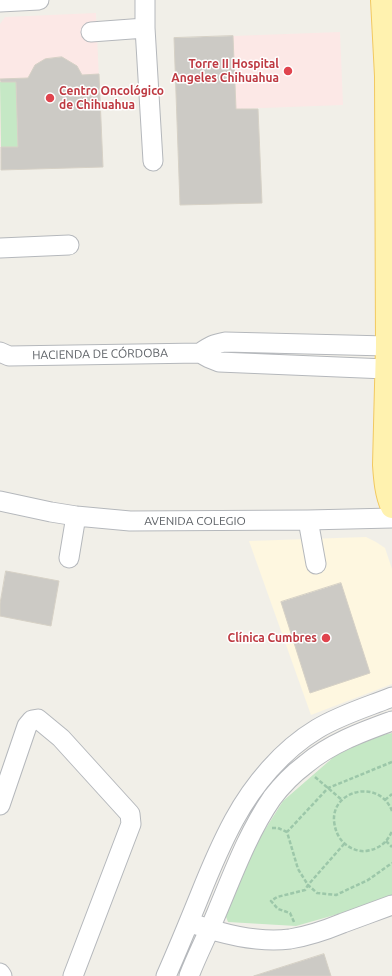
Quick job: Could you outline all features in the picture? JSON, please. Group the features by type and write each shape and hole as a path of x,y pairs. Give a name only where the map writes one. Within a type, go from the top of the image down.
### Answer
{"main road":[{"path":"382,0 389,76 387,346 384,465 389,500 392,507"}],"street":[{"path":"0,2 39,0"},
{"path":"145,0 145,28 153,161"},
{"path":"91,32 145,28"},
{"path":"0,248 69,245"},
{"name":"HACIENDA DE CÓRDOBA","path":"200,353 209,346 225,342 387,346"},
{"name":"HACIENDA DE CÓRDOBA","path":"0,352 9,356 200,353 219,362 386,369"},
{"name":"AVENIDA COLEGIO","path":"0,501 51,512 106,520 308,520 392,518"},
{"path":"69,558 76,516"},
{"path":"308,520 316,564"},
{"path":"166,976 222,842 248,797 273,766 301,740 317,729 335,719 392,697"},
{"path":"0,804 27,726 32,720 38,719 61,738 130,814 131,824 73,976"},
{"path":"193,974 209,930 248,839 261,815 277,792 306,764 325,750 347,738 392,721"},
{"path":"189,923 209,930 256,939 289,939 304,937 320,932 392,905"},
{"path":"176,953 193,974"}],"path":[{"path":"287,832 328,788 392,762"},
{"path":"313,775 342,800"},
{"path":"392,810 386,800 378,794 368,791 359,791 350,794 342,800 336,808 334,818 334,827 338,836 344,844 353,849 363,851 373,850 382,845 389,838 392,831"},
{"path":"386,800 392,794"},
{"path":"266,828 278,828 287,832 298,869 308,885 317,893 336,895 368,880 392,863"},
{"path":"386,841 392,847"},
{"path":"289,925 296,926 290,913 278,909 271,901 277,897 305,890 344,844"}],"shaded area":[{"name":"Centro Oncológico de Chihuahua","path":"96,13 103,167 1,170 0,24 5,17"},
{"name":"Torre II Hospital Angeles Chihuahua","path":"340,32 343,105 236,109 233,36"},
{"path":"366,537 385,548 392,569 392,684 311,715 249,541"}],"green space":[{"path":"0,82 16,82 18,147 1,147"},
{"path":"392,733 392,895 352,910 296,926 228,922 223,909 249,855 283,801 336,755 377,736"}],"building":[{"path":"233,36 236,109 258,109 262,203 180,205 174,38"},
{"name":"Centro Oncológico de Chihuahua","path":"62,57 77,66 82,75 99,74 103,167 1,170 1,147 18,147 16,82 1,82 0,79 28,78 35,65 45,59"},
{"path":"6,571 59,581 51,626 0,616 0,604"},
{"name":"Clínica Cumbres","path":"341,583 370,673 310,693 281,602"},
{"path":"324,954 331,976 254,976"}],"place":[{"name":"Torre II Hospital Angeles Chihuahua","path":"288,71"},
{"name":"Centro Oncológico de Chihuahua","path":"50,98"},
{"name":"Clínica Cumbres","path":"326,638"}]}
